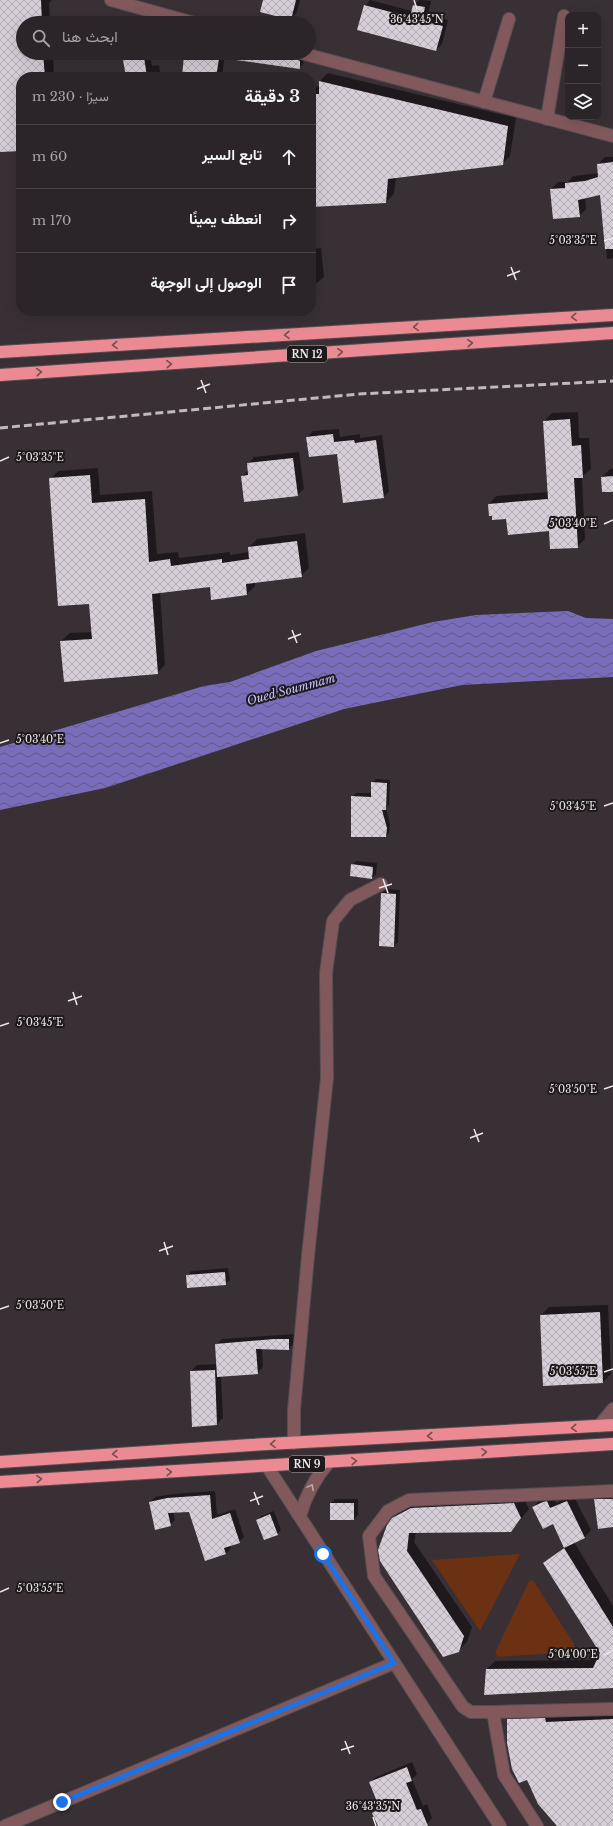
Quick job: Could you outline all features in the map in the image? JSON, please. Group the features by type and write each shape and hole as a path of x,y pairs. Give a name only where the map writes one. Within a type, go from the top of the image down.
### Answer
{"highway":[{"name":"RN 12","path":"0,352 613,315"},
{"name":"RN 12","path":"0,375 613,333"},
{"name":"RN 9","path":"0,1462 294,1443 613,1425"},
{"name":"RN 9","path":"0,1482 613,1444"}],"street":[{"path":"111,0 169,16"},
{"path":"547,119 564,16"},
{"path":"484,102 509,19"},
{"path":"316,57 613,136"},
{"path":"294,1443 294,1410 308,1256 327,1078 326,973 333,921 350,900 381,884"},
{"path":"599,1426 613,1409"},
{"path":"300,1516 304,1501 311,1487 329,1462"},
{"path":"267,1466 500,1826"},
{"path":"613,1491 409,1500 388,1511 369,1536 374,1576 463,1707 471,1712 613,1709"},
{"path":"5,1826 394,1663"},
{"path":"493,1712 504,1775 537,1826"}],"shaded area":[{"path":"520,1554 480,1631 432,1560"},
{"path":"533,1580 574,1644 574,1649 570,1652 498,1657 495,1653 529,1581"}],"water":[{"name":"Oued Soummam","path":"568,611 586,618 613,619 613,677 462,685 344,709 105,788 0,810 0,747 204,686 230,682 316,651 433,622 476,615"}],"building":[{"path":"0,0 41,0 42,16 16,16 16,60 44,60 45,72 16,72 16,151 0,152"},
{"path":"263,0 296,0 292,16 276,16 260,12"},
{"path":"364,5 410,17 413,5 425,7 422,21 443,26 436,51 357,30"},
{"path":"123,60 144,60 146,72 125,72"},
{"path":"184,60 219,60 217,72 182,72"},
{"path":"236,60 298,60 300,61 300,69"},
{"path":"319,81 508,126 503,165 388,179 386,203 316,207 316,94 319,94"},
{"path":"613,162 613,249 605,249 600,195 578,200 580,217 553,219 550,189 565,188 565,183 585,181 598,177 597,164"},
{"path":"570,419 572,446 581,445 583,478 574,478 578,548 550,549 549,531 508,535 506,519 492,520 492,516 489,516 488,504 548,499 543,421"},
{"path":"333,434 334,442 354,440 355,443 376,440 384,498 343,503 337,454 309,457 306,437"},
{"path":"293,458 298,496 244,502 241,476 248,475 247,463"},
{"path":"90,475 92,503 145,499 149,562 170,559 171,566 222,559 222,563 249,559 248,547 297,541 302,577 246,584 247,595 211,600 210,587 152,594 158,674 64,682 60,641 92,639 89,604 58,606 49,478"},
{"path":"613,476 613,492 602,492 601,477"},
{"path":"371,782 387,783 386,810 382,810 387,828 386,837 351,837 351,796 371,797"},
{"path":"351,864 373,867 372,879 350,876"},
{"path":"381,893 396,894 394,947 379,946"},
{"path":"225,1272 226,1285 187,1288 186,1275"},
{"path":"600,1312 603,1383 543,1386 540,1315"},
{"path":"289,1339 289,1350 256,1349 258,1374 217,1377 215,1344"},
{"path":"215,1370 217,1425 192,1427 190,1371"},
{"path":"210,1495 212,1519 230,1513 240,1543 224,1548 226,1554 205,1561 189,1512 168,1513 171,1526 155,1530 149,1502 167,1498"},
{"path":"594,1499 613,1499 613,1527 598,1529"},
{"path":"547,1501 550,1508 567,1501 585,1538 564,1548 553,1524 543,1529 532,1507"},
{"path":"330,1503 354,1503 354,1520 330,1520"},
{"path":"514,1503 521,1518 511,1532 409,1533 407,1551 464,1636 459,1652 443,1657 380,1561 378,1550 387,1525 392,1518 411,1508"},
{"path":"270,1514 278,1535 264,1540 256,1520"},
{"path":"564,1548 613,1627 613,1688 484,1695 486,1669 593,1668 600,1653 543,1563"},
{"path":"545,1718 546,1722 613,1719 613,1826 557,1826 538,1804 527,1780 519,1783 512,1769 507,1743 507,1719"},
{"path":"407,1767 412,1781 406,1783 417,1810 421,1809 428,1826 378,1826 372,1813 380,1809 369,1782"}],"railway":[{"path":"0,428 359,394 613,381"}],"route":[{"path":"62,1802 394,1663 323,1554"}]}
